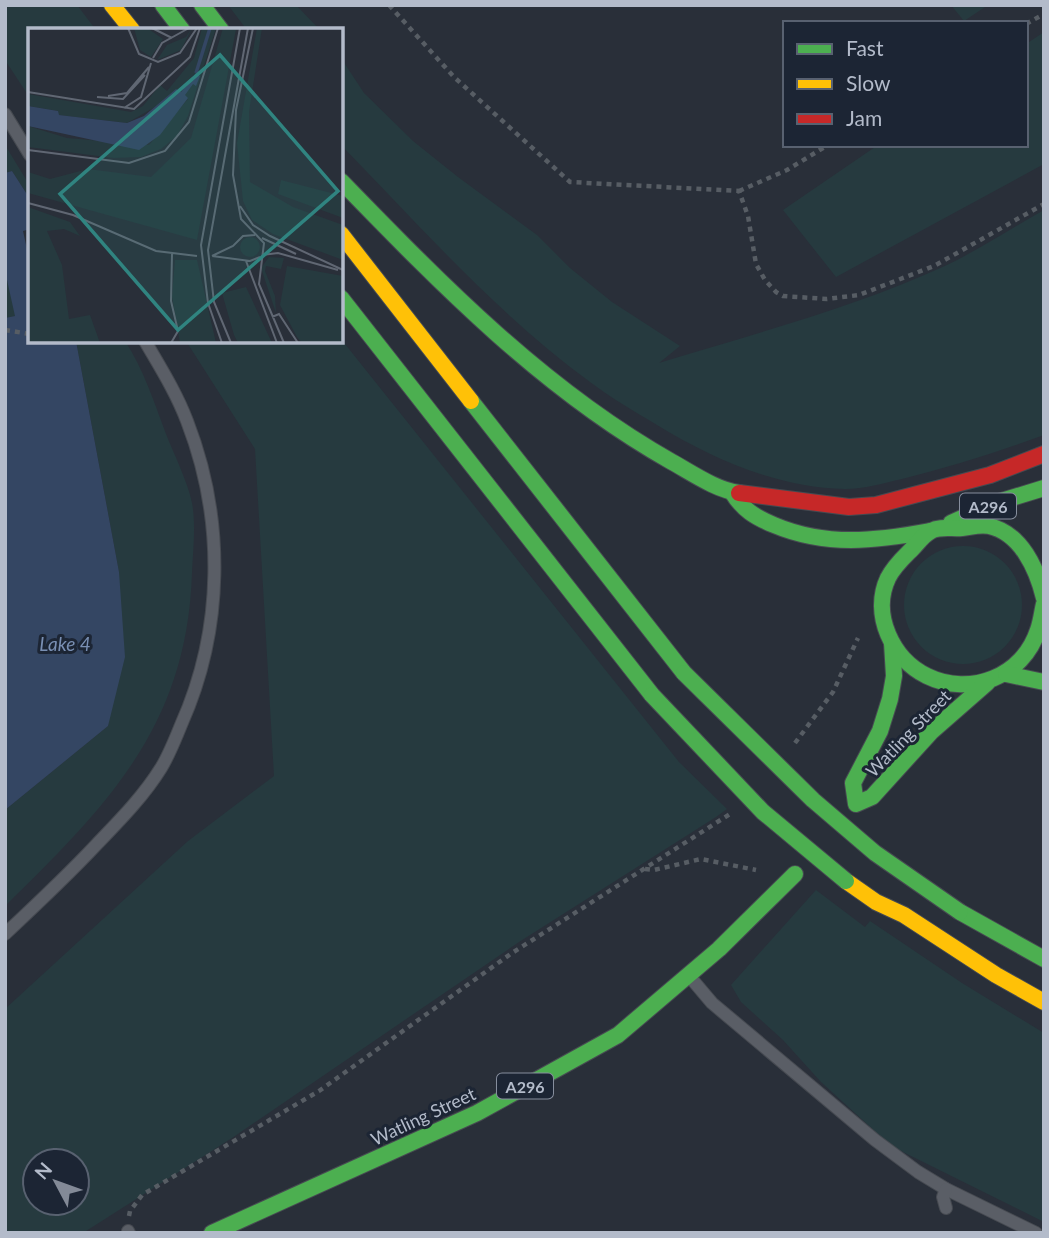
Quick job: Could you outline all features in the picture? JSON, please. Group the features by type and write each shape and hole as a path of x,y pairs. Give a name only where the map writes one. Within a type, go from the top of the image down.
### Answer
{"main road":[{"path":"112,5 130,28"},
{"path":"163,5 180,28"},
{"path":"202,5 219,28"},
{"path":"343,183 444,287 559,387 657,454 732,492 849,507 876,505 990,475 1044,454"},
{"path":"343,237 684,673 813,800 875,853 960,912 1044,959"},
{"path":"343,301 652,695 763,812 846,881 876,902 904,915 1044,1002"},
{"name":"A296","path":"932,531 995,503 1044,488"},
{"path":"732,492 741,509 791,533 822,541 876,541 932,531 986,526 1009,537 1025,552 1043,587"},
{"path":"932,531 894,565 884,590 883,617 892,643 909,665 932,680 959,686 987,683 1006,674 1023,660 1035,642 1042,622 1044,604"},
{"name":"Watling Street","path":"892,643 894,676 890,699 880,731 853,783 856,804 872,797 931,732 987,683"},
{"path":"1006,674 1044,682"},
{"name":"Watling Street","path":"212,1233 477,1113 618,1035 744,926 795,874"}],"lane":[{"path":"5,114 28,152"},
{"path":"5,934 74,869 147,789 161,768 190,706 205,660 215,584 214,539 208,495 187,420 146,343"},
{"path":"689,976 712,1003 867,1133 918,1172 946,1189 1036,1233"},
{"path":"946,1189 943,1198 946,1208"}],"path":[{"path":"389,5 454,77 570,182 739,191 787,170 825,147"},
{"path":"1028,23 1044,13"},
{"path":"739,191 748,216 755,258 762,276 780,295 800,298 849,298 870,291 947,259 1044,204"},
{"path":"5,330 28,334"},
{"path":"794,744 833,692 860,635 858,628"},
{"path":"129,1232 130,1211 142,1195 319,1091 512,953 731,813"},
{"path":"644,869 654,870 701,859 764,870"}],"green space":[{"path":"5,5 77,5 94,28 28,28 28,95 5,60"},
{"path":"228,5 296,5 318,28 245,28"},
{"path":"951,5 988,5 964,21"},
{"path":"1044,32 1044,164 836,277 783,210 875,147 1028,147 1028,43"},
{"path":"343,61 364,93 413,141 537,235 570,268 612,302 680,346 659,363 804,319 912,280 959,259 1044,210 1044,435 973,459 874,486 845,489 820,487 771,477 701,449 598,388 523,328 461,269 343,147"},
{"path":"5,145 28,183 28,196 12,171 5,173"},
{"path":"5,271 16,316 5,318"},
{"path":"343,342 679,762 727,809 519,942 232,1138 83,1233 5,1233 5,1009 188,841 274,776 255,449 187,343"},
{"path":"76,343 126,343 153,398 192,503 194,528 187,627 175,675 158,719 135,759 108,797 77,833 5,906 5,810 108,726 119,572"},
{"path":"963,546 986,550 1005,563 1018,582 1022,605 1018,628 1005,647 986,660 963,664 940,660 921,647 908,628 904,605 908,582 921,563 940,550"},
{"path":"816,890 865,927 870,921 962,983 1044,1033 1044,1222 899,1150 821,1082 783,1040 741,1002 731,985"}],"water":[{"name":"Lake 4","path":"12,171 28,196 28,230 23,231 28,254 28,343 76,343 119,572 125,657 108,726 5,810 5,318 15,316 5,271 5,173"}],"traffic: fast":[{"path":"163,5 180,28"},
{"path":"202,5 219,28"},
{"path":"343,183 496,334 580,402 625,434 672,462 704,480 739,493"},
{"path":"343,301 652,695"},
{"path":"471,401 684,673"},
{"path":"951,523 995,503 1044,488"},
{"path":"732,492 745,508 761,519 813,537 871,539 930,531"},
{"path":"1044,598 1032,564 1019,544 1000,530 979,525 938,529 925,535 890,574 883,592 882,606 888,634 904,659 927,676 960,684 993,678 1008,671 1020,660 1031,646 1038,630 1044,604"},
{"path":"892,643 894,676 890,699 880,731 853,783 856,804 872,797 931,732 987,683"},
{"path":"684,673 813,800 875,853 960,912"},
{"path":"1006,674 1044,682"},
{"path":"652,695 763,812 846,881"},
{"path":"212,1233 477,1113 618,1035 719,949 795,874"},
{"path":"960,912 1044,959"}],"traffic: slow":[{"path":"112,5 130,28"},
{"path":"343,237 471,401"},
{"path":"846,881 876,902 904,915 996,975 1044,1002"}],"traffic: jam":[{"path":"739,493 849,507 876,505 990,475 1044,454"}]}
